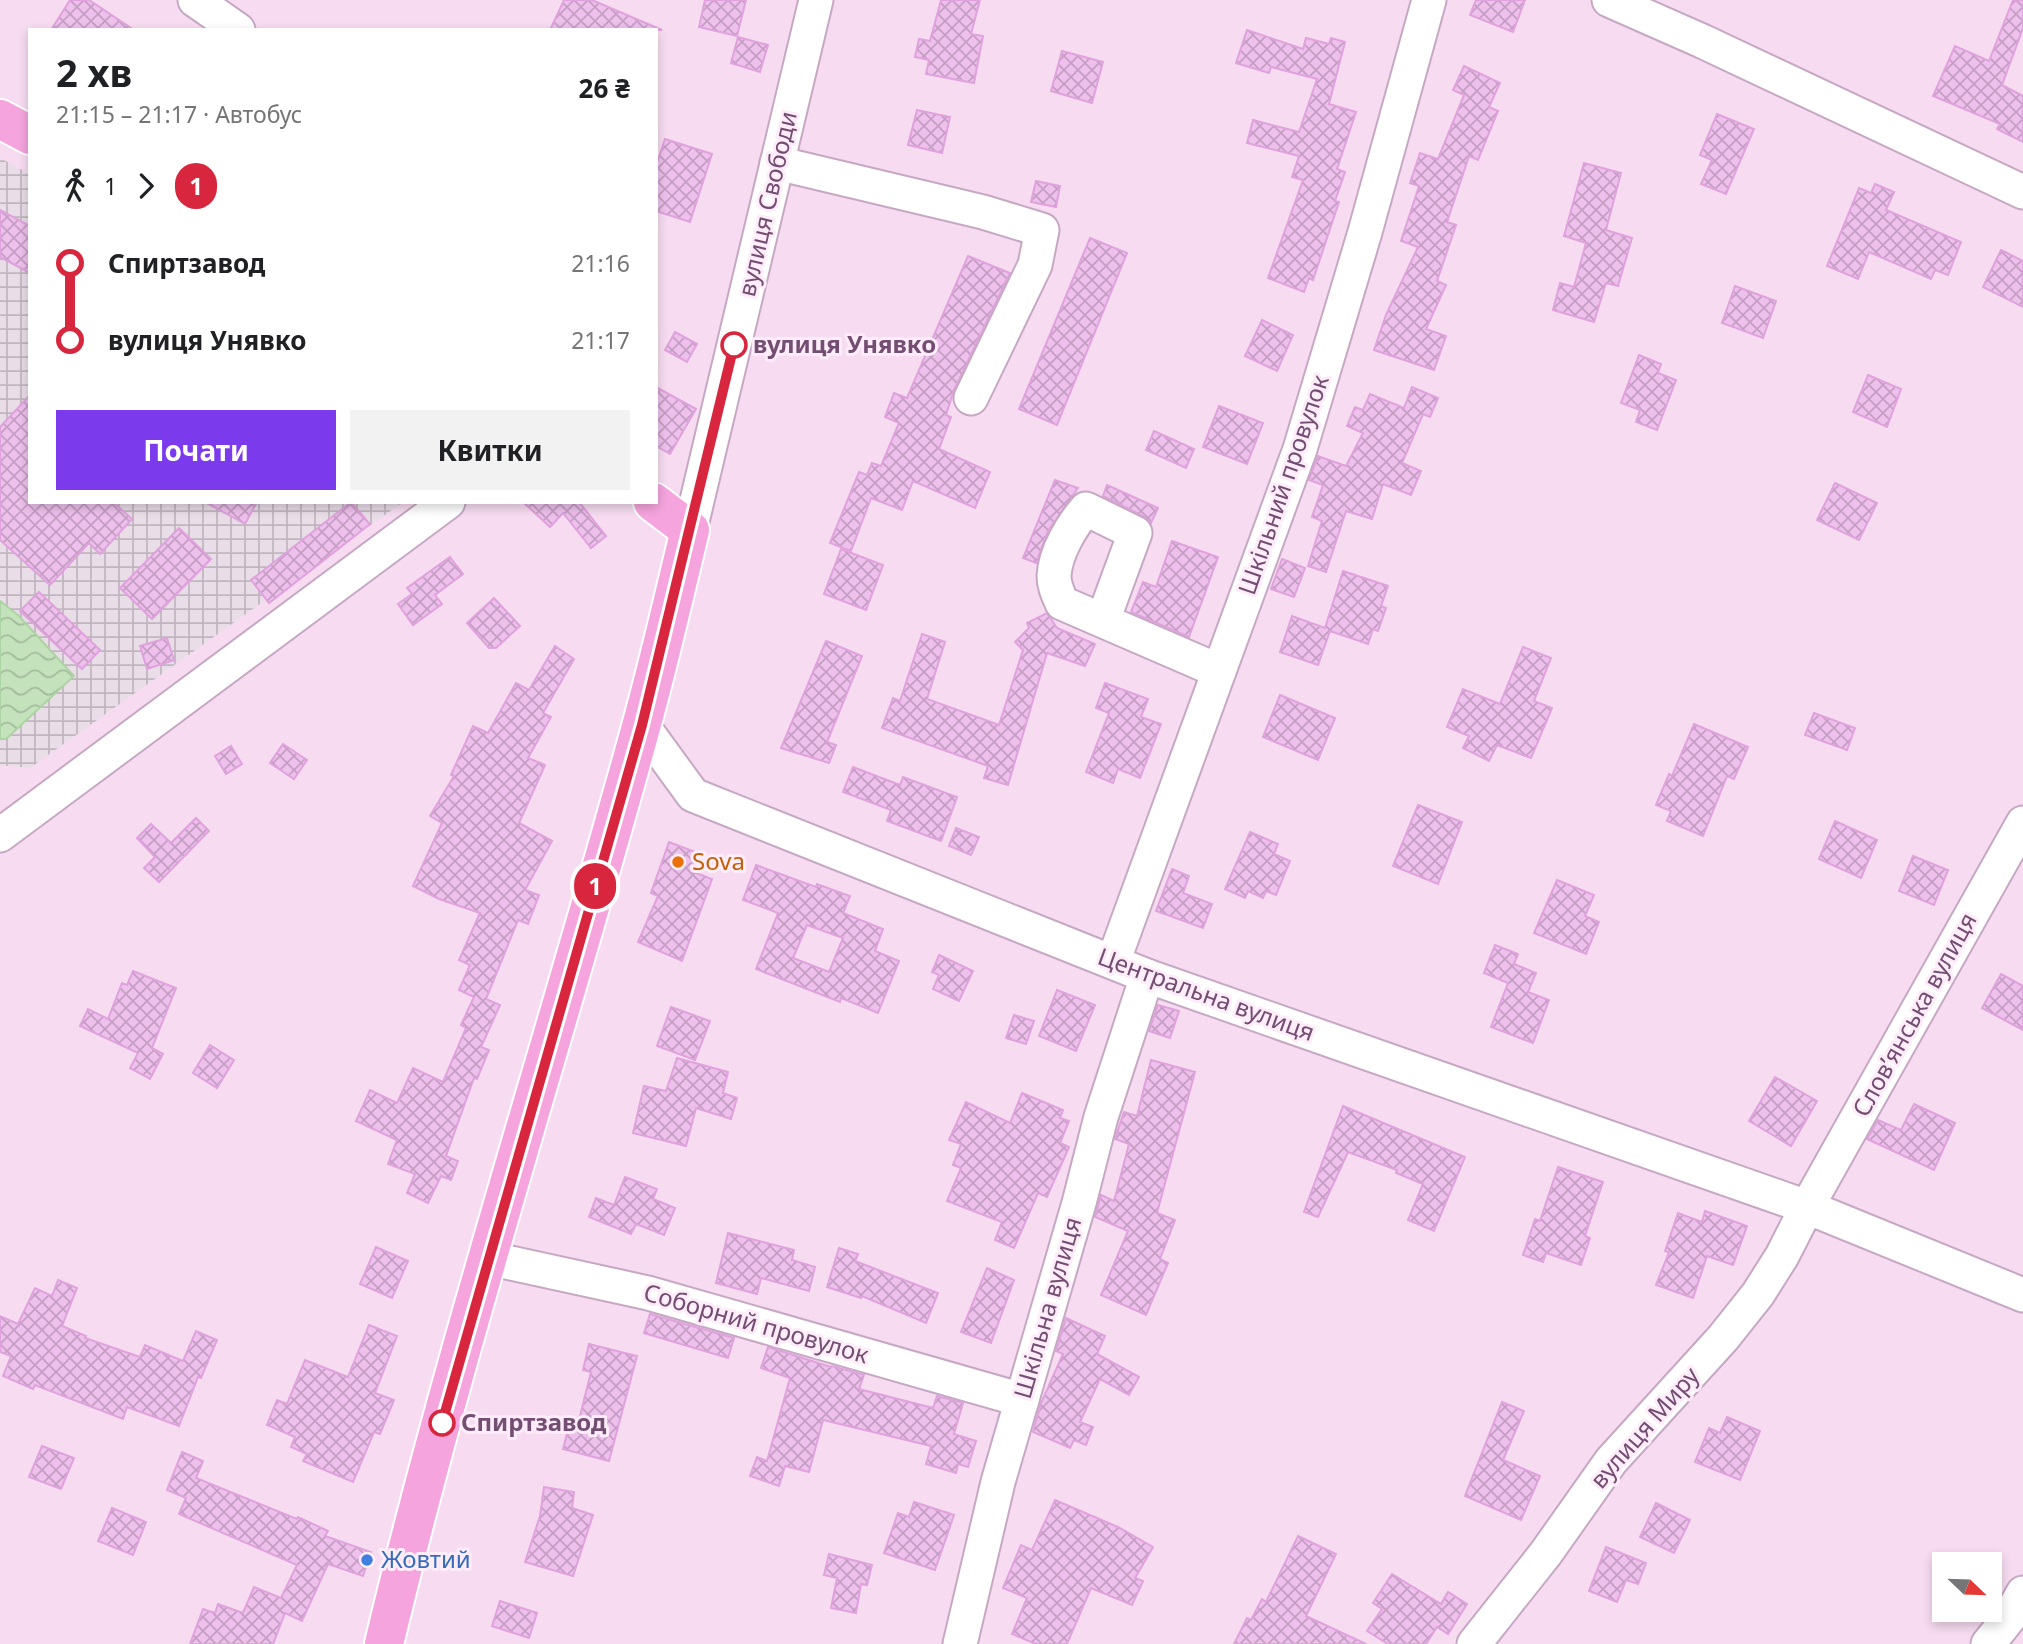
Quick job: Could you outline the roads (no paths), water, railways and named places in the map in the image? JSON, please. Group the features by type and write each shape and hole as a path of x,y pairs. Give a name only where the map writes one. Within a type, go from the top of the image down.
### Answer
{"main road":[{"path":"0,119 28,134"},
{"path":"384,1644 488,1258 642,725 690,530 656,504"}],"street":[{"path":"195,0 235,28"},
{"name":"вулиця Свободи","path":"690,530 816,0"},
{"name":"Шкільний провулок","path":"1113,962 1300,449 1365,232 1429,0"},
{"path":"1609,0 2023,192"},
{"path":"777,163 983,212 1042,230 1035,265 971,398"},
{"path":"0,835 445,504"},
{"path":"1103,620 1219,671"},
{"name":"Центральна вулиця","path":"642,725 692,795 1147,976 1807,1207 2023,1295"},
{"name":"Словʼянська вулиця","path":"1807,1207 2023,823"},
{"name":"Шкільна вулиця","path":"960,1644 998,1482 1079,1203 1101,1117 1147,976"},
{"name":"вулиця Миру","path":"1475,1644 1538,1563 1611,1461 1723,1338 1758,1294 1782,1256 1807,1207"},
{"name":"Соборний провулок","path":"488,1258 648,1293 1022,1400"},
{"path":"1988,1644 2009,1618 2023,1594"}],"water":[{"path":"0,601 18,615 74,676 6,739 0,739"}],"place":[{"name":"вулиця Унявко","path":"734,345"},
{"name":"Sova","path":"678,862"},
{"name":"Спиртзавод","path":"442,1423"},
{"name":"Жовтий","path":"367,1560"}]}
